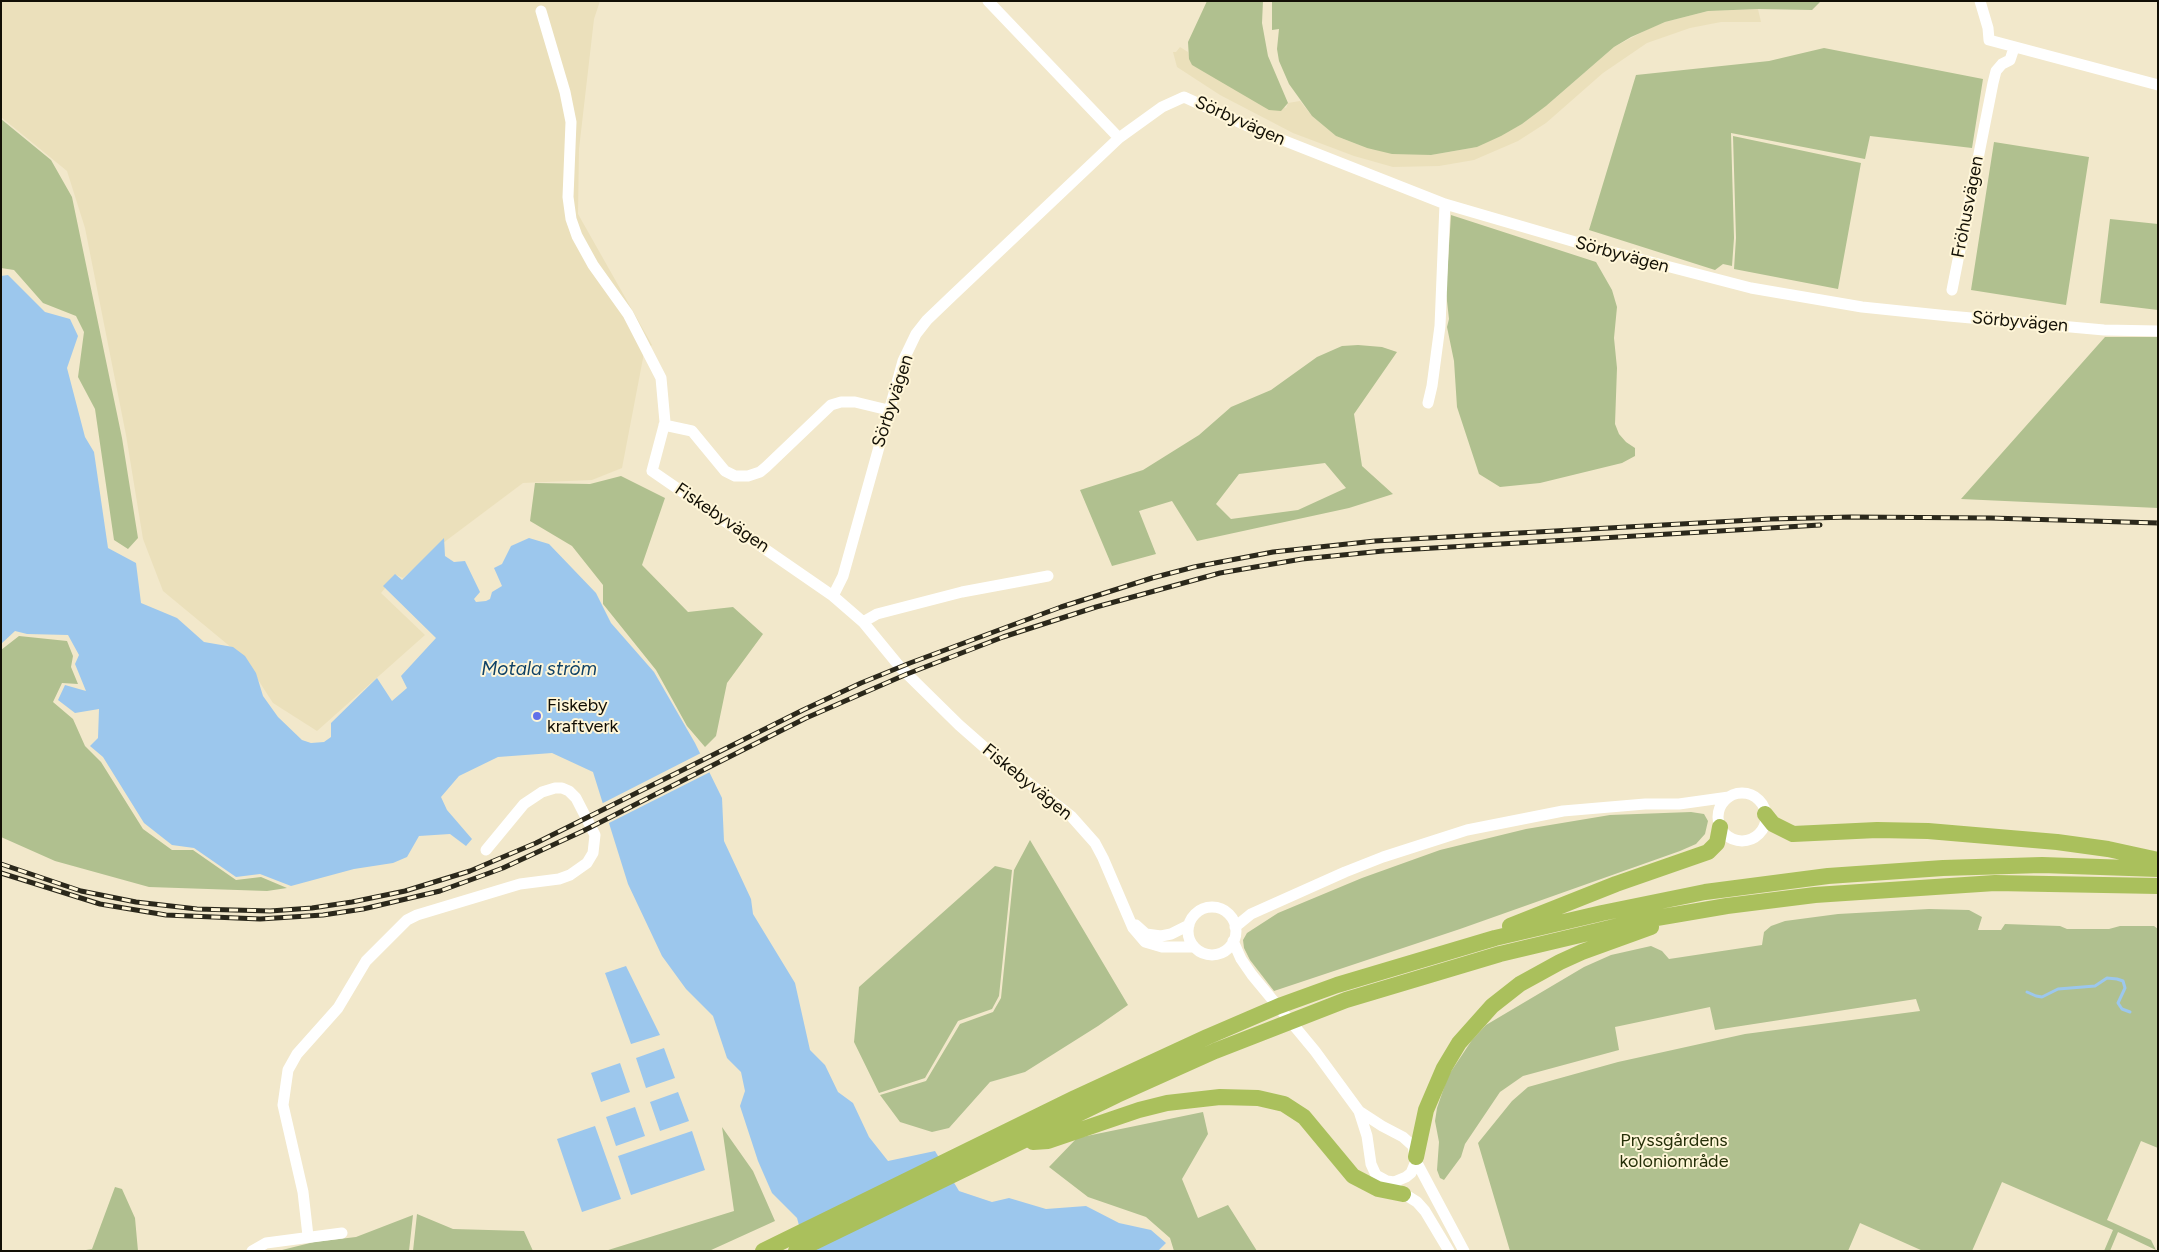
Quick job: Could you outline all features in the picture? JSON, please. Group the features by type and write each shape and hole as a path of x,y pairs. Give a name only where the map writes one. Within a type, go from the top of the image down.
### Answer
{"highway":[{"path":"1766,814 1779,828 1800,835 1877,830 1928,831 2057,842 2108,849 2158,860"},
{"path":"1460,948 1557,906 1708,852 1717,842 1719,821"},
{"path":"796,1251 975,1156 1075,1098 1207,1037 1279,1006 1337,985 1460,948 1611,911 1705,892 1828,876 1943,868 2042,865 2158,869"},
{"path":"769,1248 975,1156 1019,1143 1214,1051 1346,1000 1422,976 1535,945 1639,921 1815,894 1945,885 2064,883 2158,886"},
{"path":"1416,1159 1426,1110 1444,1068 1459,1043 1476,1023 1506,994 1537,974 1582,952 1706,910"},
{"path":"1019,1143 1048,1141 1139,1110 1167,1103 1203,1098 1241,1097 1271,1100 1295,1110 1304,1117 1332,1150 1343,1167 1353,1176 1378,1189 1403,1194"},
{"path":"1332,1150 1362,1171 1384,1180"}],"street":[{"path":"988,1 1116,134"},
{"path":"1980,1 1988,28 1989,40 2158,85"},
{"name":"Fiskebyvägen","path":"542,11 564,85 571,122 568,197 571,219 577,236 593,265 628,314 661,378 664,425 652,471 833,596 863,622 907,674 959,725 992,754 1071,816 1083,828 1104,858 1133,928 1144,942 1162,947 1194,947"},
{"name":"Fröhusvägen","path":"1952,290 1996,71 2002,64 2010,60 2014,48"},
{"name":"Sörbyvägen","path":"833,596 843,576 903,361 916,334 1116,134 1162,107 1184,97 1260,131 1446,204 1650,263 1797,298 1949,316 2104,330 2158,331"},
{"path":"1428,402 1440,326 1446,204"},
{"path":"664,425 692,431 725,471 735,476 748,476 760,472 766,467 831,405 841,402 855,402 888,410"},
{"path":"863,622 877,614 962,592 1048,576"},
{"path":"308,1236 303,1192 283,1106 288,1070 297,1054 338,1008 366,961 407,920 417,915 520,884 559,879 570,875 587,863 594,853 595,835 576,798 562,788 555,788 542,792 524,804 486,850"},
{"path":"1235,927 1251,914 1383,857 1467,830 1563,811 1637,804 1679,804 1703,807 1719,821 1729,837 1735,840 1748,840 1760,833 1765,821 1766,814 1760,802 1749,795 1736,794 1729,797 1679,804"},
{"path":"1719,821 1722,805 1729,797"},
{"path":"1219,954 1227,949 1233,941 1235,927 1228,914 1218,908 1205,908 1195,914 1189,925 1189,937 1194,947 1203,953 1219,954 1231,959 1254,978"},
{"name":"Fiskebyvägen","path":"1127,914 1139,929 1153,936 1171,934 1189,925"},
{"path":"1228,914 1251,914"},
{"path":"1233,941 1241,959 1254,978 1315,1051 1359,1111 1367,1136 1371,1164 1384,1180 1417,1202 1425,1210 1449,1251"},
{"path":"1359,1111 1409,1140 1416,1159 1464,1251"},
{"path":"1384,1180 1394,1182 1406,1177 1414,1167 1416,1159"},
{"path":"252,1251 266,1243 342,1233"}],"shaded area":[{"path":"1,1 600,1 594,19 579,149 578,214 652,345 644,353 622,468 592,480 523,483 447,540 403,578 396,575 381,593 425,635 317,731 273,703 244,658 163,591 143,539 126,435 85,228 67,171 1,117"},
{"path":"1758,9 1761,22 1721,22 1690,28 1647,43 1603,73 1546,123 1518,141 1474,160 1439,166 1393,167 1354,156 1293,133 1220,95 1177,67 1173,52 1176,52 1180,47 1188,52 1192,65 1286,108 1288,103 1300,101 1312,116 1336,136 1367,148 1431,155 1477,147 1522,124 1546,106 1614,47 1648,29 1665,22 1708,11"}],"green space":[{"path":"1207,1 1263,1 1262,23 1268,56 1288,103 1281,111 1269,110 1192,65 1189,59 1188,42"},
{"path":"1272,1 1821,1 1812,10 1758,9 1708,11 1665,22 1614,47 1546,106 1522,124 1501,136 1477,147 1431,155 1392,154 1367,148 1336,136 1312,116 1289,84 1279,61 1277,49 1279,29 1272,30"},
{"path":"1824,48 1983,79 1972,148 1870,136 1865,159 1731,133 1734,238 1732,266 1723,264 1715,270 1589,230 1636,75 1769,61"},
{"path":"1,119 51,160 72,197 122,438 138,538 128,549 114,540 95,409 78,377 84,332 76,316 43,303 14,270 1,268"},
{"path":"1733,136 1861,163 1838,289 1734,269 1736,238"},
{"path":"1994,142 2089,157 2066,305 1971,290"},
{"path":"1451,215 1596,262 1612,290 1617,307 1614,338 1617,368 1615,424 1619,434 1635,448 1635,456 1622,463 1540,483 1500,487 1479,474 1457,407 1454,361 1447,327 1449,319 1446,292"},
{"path":"2110,219 2158,224 2158,310 2100,303"},
{"path":"2105,337 2158,337 2158,508 1961,499"},
{"path":"1342,346 1382,347 1397,352 1354,414 1362,466 1393,494 1349,508 1197,541 1172,501 1139,511 1156,554 1112,566 1080,490 1143,470 1199,435 1231,407 1271,390 1317,357","holes":["1325,463 1346,488 1298,510 1231,519 1216,504 1239,474"]},
{"path":"621,476 665,498 642,565 688,612 733,607 763,634 727,683 716,736 705,747 687,726 656,670 603,604 603,585 572,546 530,521 535,483 590,484"},
{"path":"19,636 67,641 73,656 71,667 78,684 62,683 53,702 73,719 85,746 101,762 143,829 172,850 193,850 236,880 261,877 287,888 267,891 149,887 55,861 1,837 1,650"},
{"path":"1691,812 1704,814 1708,821 1705,834 1696,844 1680,851 1460,929 1274,991 1250,960 1244,948 1243,940 1247,933 1278,913 1362,878 1440,850 1526,829 1610,815"},
{"path":"1030,840 1128,1005 1025,1072 990,1082 949,1128 932,1132 900,1122 880,1095 926,1081 960,1024 993,1012 1001,998 1014,870"},
{"path":"995,866 1012,870 999,996 992,1009 958,1021 925,1078 879,1093 854,1042 859,987"},
{"name":"Pryssgårdens koloniområde","path":"1929,909 1969,910 1982,917 1978,930 2001,930 2005,924 2060,926 2067,929 2154,926 2158,929 2158,1148 2141,1141 2107,1220 2151,1240 2156,1250 2118,1232 2110,1251 2104,1251 2113,1230 2002,1182 1972,1251 1923,1251 1860,1223 1848,1251 1510,1251 1478,1143 1512,1101 1528,1087 1618,1062 1745,1034 1920,1011 1916,999 1715,1030 1710,1007 1615,1027 1619,1050 1523,1076 1500,1092 1465,1144 1461,1157 1444,1180 1440,1178 1437,1170 1439,1142 1435,1121 1437,1108 1448,1076 1472,1040 1486,1025 1584,967 1611,955 1651,946 1662,951 1669,959 1762,945 1764,932 1771,926 1785,921 1838,914"},
{"path":"1203,1112 1208,1134 1182,1179 1198,1218 1228,1205 1257,1251 1174,1251 1170,1238 1146,1217 1088,1197 1049,1167 1077,1138"},
{"path":"722,1127 753,1171 775,1221 709,1251 605,1251 734,1211"},
{"path":"115,1187 122,1189 135,1218 138,1251 80,1251 92,1249"},
{"path":"417,1214 453,1229 524,1231 533,1251 413,1251"},
{"path":"413,1215 409,1251 278,1251 314,1242 356,1237"}],"water":[{"name":"Motala ström","path":"8,275 45,312 70,319 78,336 67,368 85,437 94,452 108,548 136,563 141,603 177,618 204,642 233,647 245,656 256,673 263,696 278,717 302,740 311,743 324,742 331,737 331,723 377,678 392,701 407,688 401,676 436,638 383,586 395,574 402,580 444,538 445,556 454,562 465,561 480,592 474,599 476,602 486,601 490,599 492,592 502,586 494,568 502,564 511,546 529,538 549,544 596,593 611,623 654,672 695,743 722,798 724,841 751,899 753,914 795,983 810,1050 825,1065 838,1092 853,1103 869,1137 888,1161 935,1151 959,1191 992,1202 1009,1198 1046,1209 1086,1206 1119,1223 1151,1230 1166,1243 1158,1251 806,1251 797,1218 772,1193 758,1161 740,1106 745,1091 741,1072 727,1058 713,1016 686,989 662,956 628,884 593,772 552,753 498,757 459,776 441,797 447,810 472,839 466,846 450,834 419,836 407,857 393,863 354,869 291,886 260,874 236,877 194,848 172,845 144,823 103,757 90,746 98,738 99,709 75,713 58,700 65,685 86,691 75,664 79,655 68,635 27,634 15,631 1,644 1,276"},
{"path":"626,966 660,1035 631,1044 605,973"},
{"path":"664,1048 675,1078 646,1088 636,1058"},
{"path":"620,1063 630,1092 601,1102 591,1073"},
{"path":"678,1092 689,1121 660,1131 650,1102"},
{"path":"635,1107 645,1136 616,1146 606,1117"},
{"path":"595,1126 621,1199 582,1212 557,1139"},
{"path":"692,1131 705,1170 631,1195 618,1156"}],"pier":[{"path":"703,752 712,771 607,824 601,804"}],"waterway":[{"path":"2027,992 2042,997 2058,989 2095,986 2107,978 2117,979 2123,981 2125,988 2118,1003 2122,1009 2130,1012"}],"railway":[{"path":"1,864 81,891 136,902 197,909 270,911 312,908 405,891 470,871 536,843 803,710 910,663 1061,607 1152,578 1194,567 1273,552 1375,541 1771,519 1851,517 1991,518 2158,523"},
{"path":"1,873 100,904 166,915 260,919 323,915 363,909 440,891 503,868 583,831 806,718 907,674 1003,637 1096,607 1220,573 1302,559 1383,551 1820,525"}],"place":[{"name":"Fiskeby kraftverk","path":"537,716"}]}
